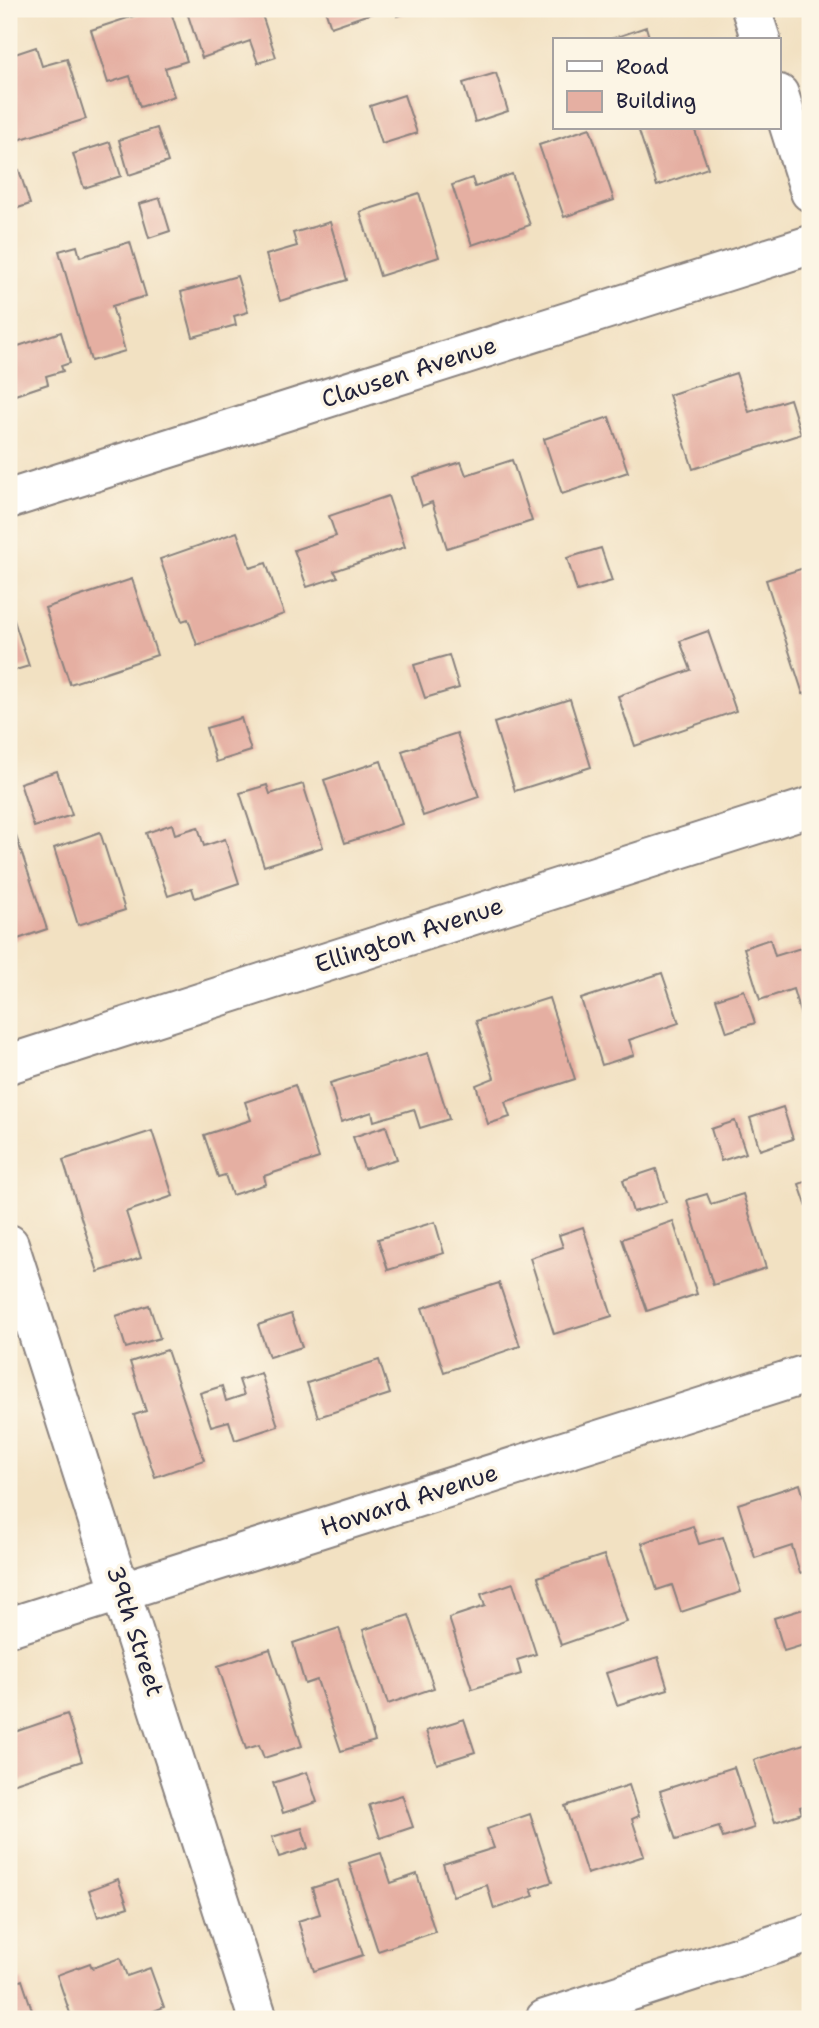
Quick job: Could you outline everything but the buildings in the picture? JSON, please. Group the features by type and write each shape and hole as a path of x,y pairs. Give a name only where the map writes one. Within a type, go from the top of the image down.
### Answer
{"street":[{"path":"751,9 760,38"},
{"path":"780,97 810,192"},
{"name":"Clausen Avenue","path":"9,499 810,244"},
{"name":"Ellington Avenue","path":"9,1064 810,807"},
{"name":"39th Street","path":"9,1244 258,2019"},
{"name":"Howard Avenue","path":"9,1627 810,1373"},
{"path":"545,2019 810,1933"}]}
